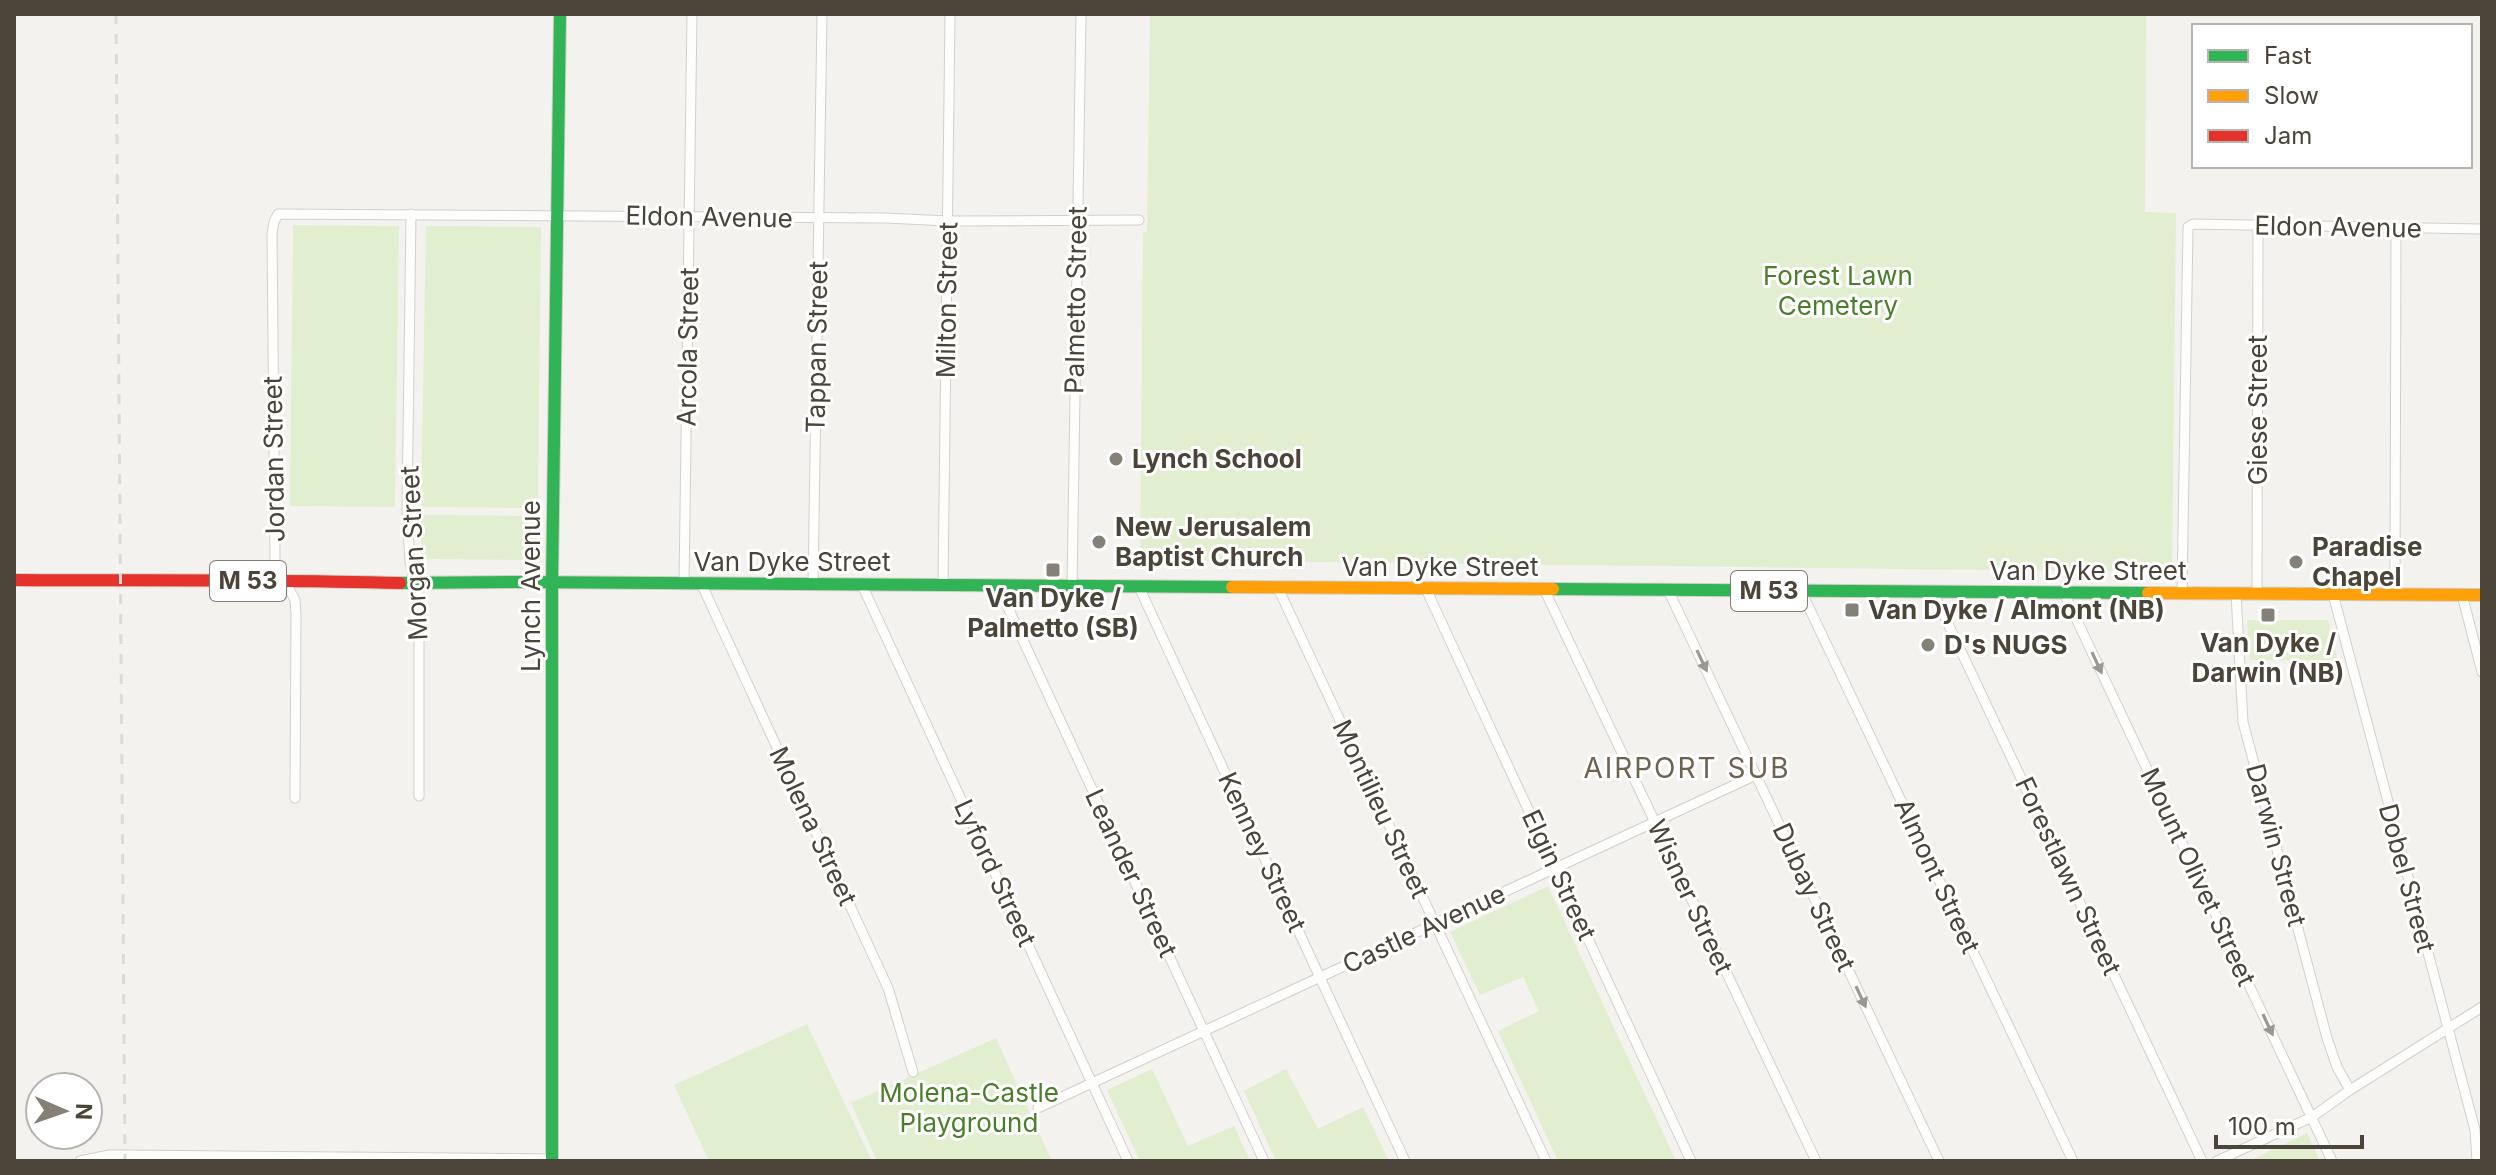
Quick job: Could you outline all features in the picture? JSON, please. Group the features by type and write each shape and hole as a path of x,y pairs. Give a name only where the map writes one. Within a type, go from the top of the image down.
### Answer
{"main road":[{"name":"Lynch Avenue","path":"552,1160 552,583 560,14"},
{"name":"Van Dyke Street","path":"14,580 284,579 416,584 701,583 2482,595"}],"street":[{"name":"Arcola Street","path":"684,583 692,14"},
{"name":"Tappan Street","path":"813,584 822,14"},
{"name":"Milton Street","path":"943,585 950,14"},
{"name":"Palmetto Street","path":"1072,586 1081,14"},
{"name":"Eldon Avenue","path":"278,214 1139,220"},
{"name":"Jordan Street","path":"278,214 272,234 275,563 295,600 295,798"},
{"name":"Morgan Street","path":"411,214 407,511 410,562 419,601 419,796"},
{"name":"Eldon Avenue","path":"2182,594 2188,227 2193,224 2482,229"},
{"name":"Giese Street","path":"2257,594 2258,225"},
{"path":"2395,595 2396,229"},
{"name":"Molena Street","path":"701,583 888,988 913,1072"},
{"name":"Lyford Street","path":"862,585 1128,1161"},
{"name":"Leander Street","path":"998,586 1264,1161"},
{"name":"Kenney Street","path":"1139,587 1405,1161"},
{"name":"Montilieu Street","path":"1278,588 1546,1161"},
{"name":"Elgin Street","path":"1426,589 1691,1161"},
{"name":"Wisner Street","path":"1544,589 1816,1161"},
{"name":"Dubay Street","path":"1668,590 1939,1161"},
{"name":"Almont Street","path":"1801,591 2073,1161"},
{"name":"Forestlawn Street","path":"1933,592 2202,1161"},
{"name":"Mount Olivet Street","path":"2064,593 2332,1161"},
{"name":"Darwin Street","path":"2236,594 2243,722 2327,1038 2337,1067 2350,1090"},
{"name":"Dobel Street","path":"2333,594 2475,1130 2477,1161"},
{"path":"2462,595 2482,672"},
{"name":"Castle Avenue","path":"1038,1108 1756,775"},
{"path":"2217,1161 2312,1117 2482,1007"},
{"path":"80,1161 117,1155 552,1160"}],"green space":[{"name":"Forest Lawn Cemetery","path":"1150,14 2146,14 2145,212 2176,213 2172,572 1140,560 1143,233 1147,232"},
{"path":"293,225 399,226 395,507 290,506"},
{"path":"426,226 541,227 538,508 421,507"},
{"path":"421,515 537,516 536,560 421,559"},
{"path":"2247,620 2328,620 2338,661 2250,660"},
{"path":"1548,886 1676,1161 1558,1161 1498,1031 1539,1011 1523,977 1480,995 1450,932"},
{"path":"807,1024 872,1161 709,1161 674,1085"},
{"name":"Molena-Castle Playground","path":"996,1038 1051,1159 877,1161 851,1103"},
{"path":"1152,1069 1188,1146 1234,1126 1250,1161 1140,1161 1107,1090"},
{"path":"1286,1069 1318,1129 1363,1107 1389,1161 1276,1161 1244,1091"},
{"path":"2307,1133 2320,1161 2249,1161"}],"railway":[{"path":"116,14 125,1161"}],"traffic: fast":[{"path":"552,1161 552,583 560,14"},
{"path":"400,583 1232,587"},
{"path":"1553,589 2148,593"}],"traffic: slow":[{"path":"1232,587 1553,589"},
{"path":"2148,593 2482,595"}],"traffic: jam":[{"path":"14,580 400,583"}],"place":[{"name":"Lynch School","path":"1116,459"},
{"name":"New Jerusalem Baptist Church","path":"1099,542"},
{"name":"Paradise Chapel","path":"2296,562"},
{"name":"Van Dyke / Palmetto (SB)","path":"1053,570"},
{"name":"Van Dyke / Almont (NB)","path":"1852,610"},
{"name":"Van Dyke / Darwin (NB)","path":"2268,615"},
{"name":"D's NUGS","path":"1928,645"}],"district":[{"name":"AIRPORT SUB","path":"1687,768"}]}
